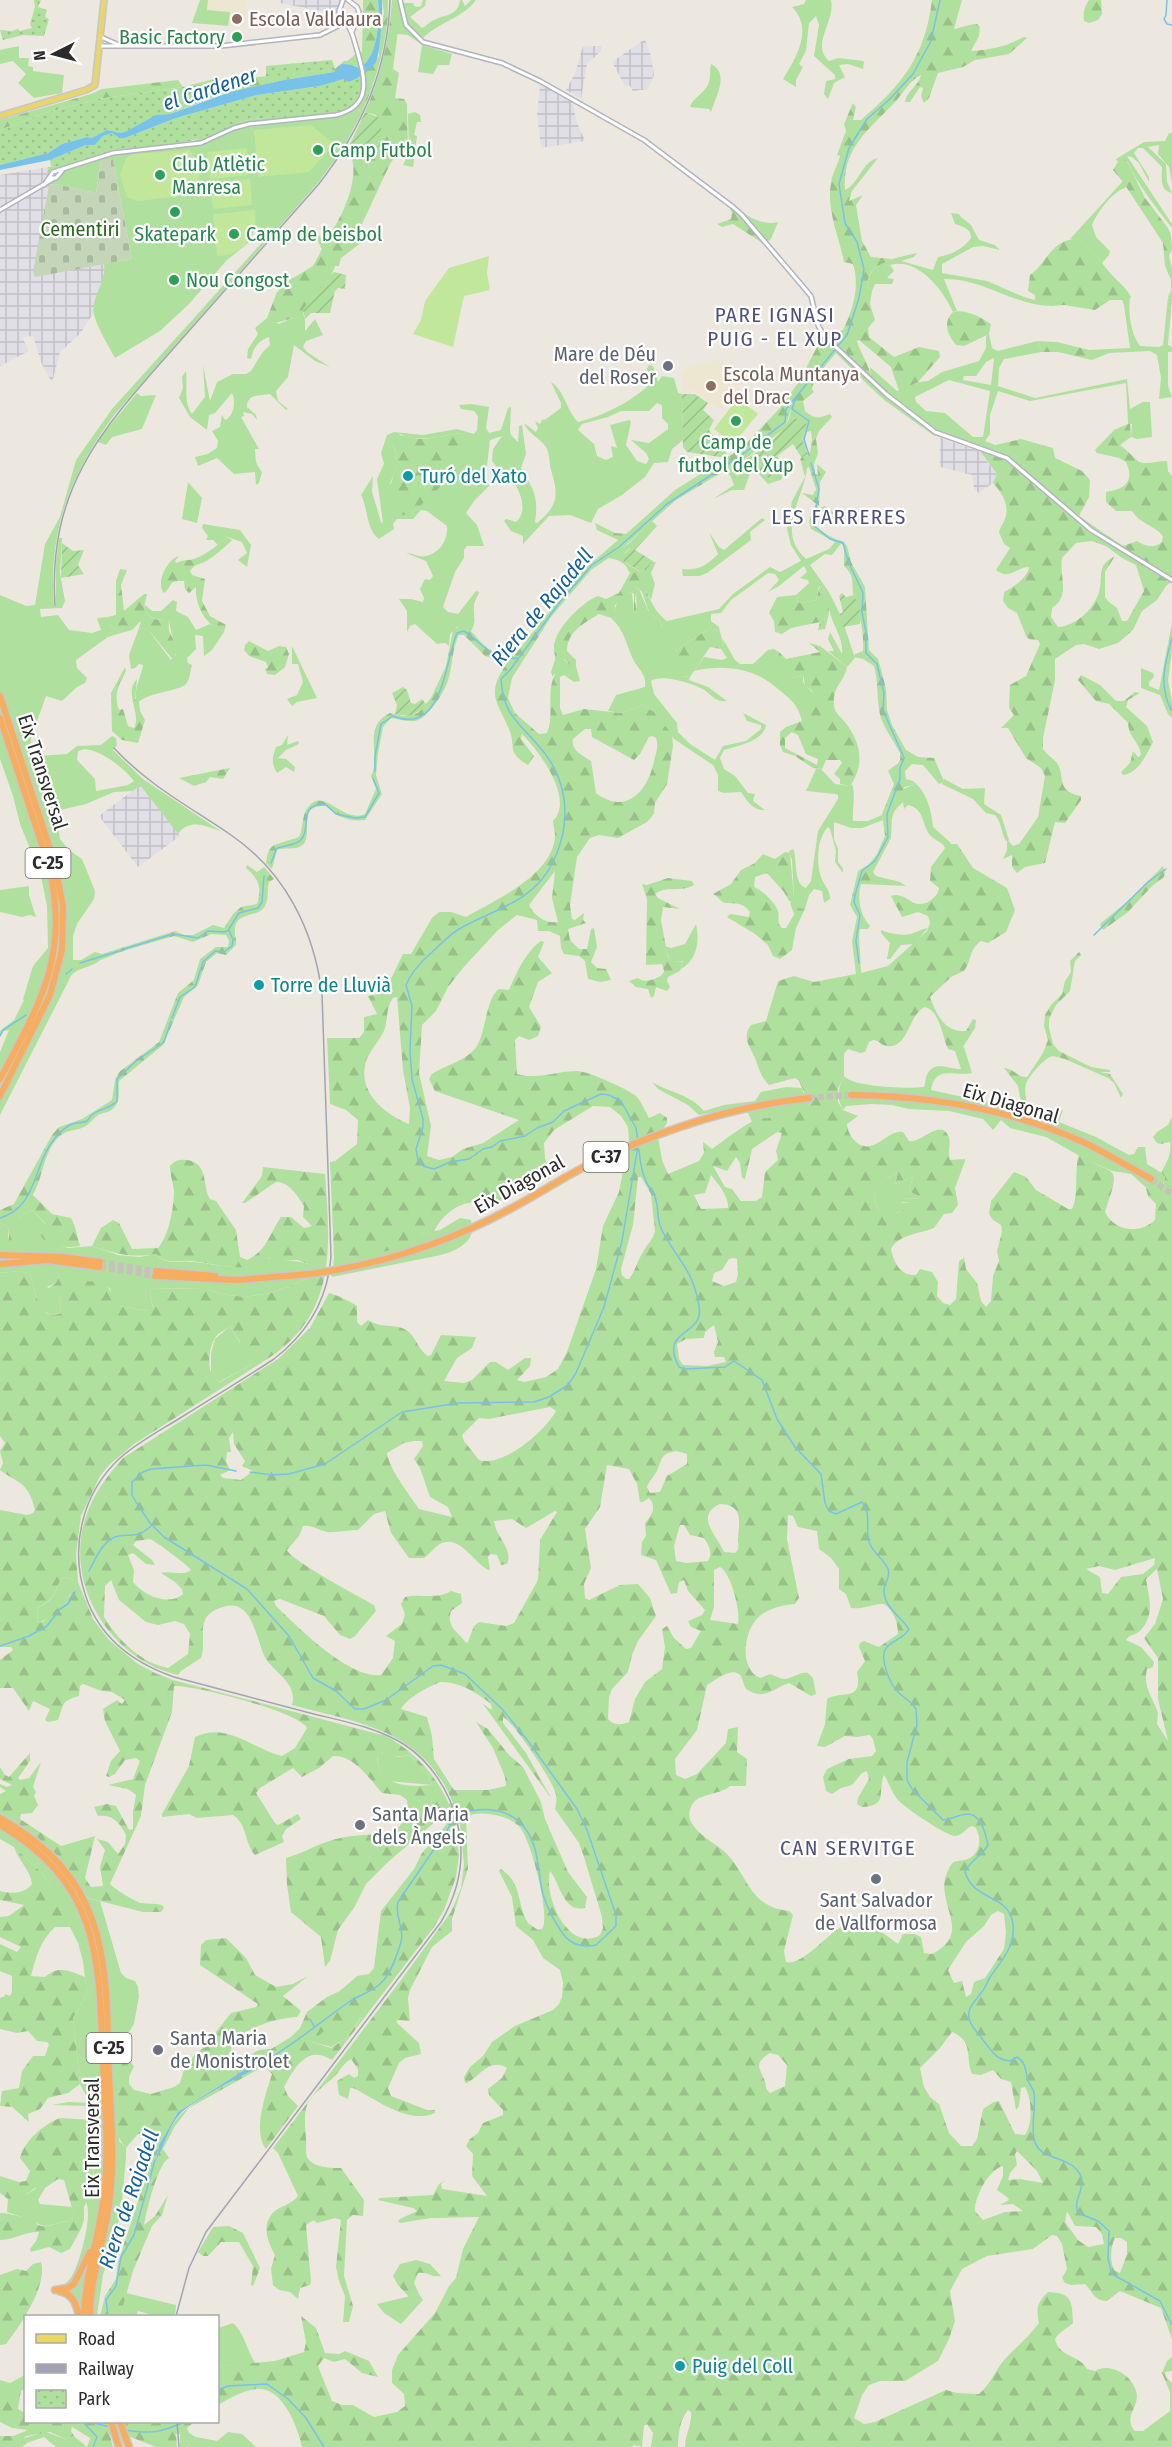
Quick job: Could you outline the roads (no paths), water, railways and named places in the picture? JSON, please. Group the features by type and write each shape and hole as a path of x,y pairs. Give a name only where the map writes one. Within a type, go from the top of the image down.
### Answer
{"highway":[{"name":"Eix Transversal","path":"0,696 54,861 62,895 63,925 62,950 50,995 0,1096"},
{"name":"Eix Transversal","path":"0,718 48,863 57,924 55,950 44,993 0,1079"},
{"name":"Eix Diagonal","path":"851,1095 936,1101 1004,1114 1081,1142 1151,1179"},
{"name":"Eix Diagonal","path":"156,1274 275,1277 336,1270 402,1254 466,1231 513,1208 593,1162 650,1137 707,1117 756,1105 809,1098"},
{"path":"0,1255 62,1257 100,1265 58,1261 0,1264"},
{"path":"0,1264 29,1257"},
{"name":"Eix Transversal","path":"0,1818 36,1842 65,1872 90,1914 102,1953 107,1990 112,2171 108,2212 92,2283 90,2315"},
{"name":"Eix Transversal","path":"0,1825 29,1844 57,1872 80,1907 93,1942 100,1982 105,2183 98,2232 86,2284 84,2315"},
{"path":"56,2297 62,2290 76,2282 98,2232"},
{"path":"55,2282 73,2299 79,2315"},
{"path":"112,2423 124,2446"},
{"path":"119,2423 124,2446"}],"main road":[{"path":"0,116 86,90 95,85 104,0"}],"street":[{"path":"0,210 44,185 63,170 113,153 201,142 249,124 344,113 359,101 364,90 365,76 352,34 340,18 339,11 346,0 360,12 354,23 352,34"},
{"path":"400,0 406,25 423,42 508,65 554,88 644,140 733,207 750,224 811,296 818,325 824,336 886,394 935,432 1007,458 1087,527 1172,580"},
{"path":"343,6 351,4"},
{"path":"328,32 340,18"},
{"path":"100,46 221,46 309,37 328,32 346,23 354,23"},
{"path":"101,35 120,45"},
{"path":"52,178 52,172 57,174"}],"water":[{"path":"378,0 382,0 382,5 381,32 376,62 364,74 352,81 343,79 320,86 257,95 176,118 125,138 119,138 112,133 103,136 95,145 86,145 50,160 0,170 0,165 48,153 62,144 87,137 92,138 107,130 121,133 156,115 170,114 230,92 334,72 342,64 359,68 374,48 379,17"},
{"path":"263,2058 266,2064 234,2079 186,2108 172,2125 156,2160 159,2145 178,2112"}],"waterway":[{"name":"Riera de Rajadell","path":"638,1141 636,1128 621,1101 601,1094 564,1111 553,1122 525,1136 500,1141 469,1159 450,1162 434,1169 423,1166 418,1160 416,1149 423,1127 423,1119 412,1079 410,1051 412,1006 406,985 420,964 452,934 512,903 535,887 545,876 559,847 565,815 561,785 547,757 508,708 502,691 501,679 559,603 592,565 619,547 667,504 743,454 785,422 786,409 847,335 859,298 864,269 857,242 845,223 839,184 849,148 867,119 913,74 931,41 940,0"},
{"path":"1167,0 1164,19 1167,24 1172,25"},
{"path":"795,400 792,409 809,421 804,439 809,455"},
{"path":"811,463 819,489 813,525 830,539 843,543 848,561 863,593 862,612 866,632 866,653 877,664 884,693 883,710 904,758 900,768 900,779 887,814 888,837 875,861 862,871 855,895 854,902 860,915 856,941 859,963"},
{"path":"375,771 375,756 381,724 393,716 410,719 422,715 432,706 445,677 457,633 464,631 501,657 517,658"},
{"path":"1172,638 1164,674 1165,693 1172,711"},
{"path":"271,863 277,848 301,840 306,829 308,812 316,805 325,804 336,814 355,818 365,817 379,793 373,778"},
{"path":"1094,935 1148,882 1166,869"},
{"path":"229,929 239,913 258,908 262,902 264,876"},
{"path":"121,950 173,934 198,938 208,931 225,932 229,930"},
{"path":"172,1018 180,997 195,987 203,962 215,951 224,952 232,946 233,940 229,930"},
{"path":"80,963 119,951"},
{"path":"66,974 72,969"},
{"path":"0,1036 3,1030 26,1015"},
{"path":"0,1218 22,1205 34,1184 42,1160 55,1138 70,1125 87,1121 93,1114 117,1101 117,1079 136,1061 164,1042 171,1021"},
{"name":"Riera de Rajadell","path":"250,1472 272,1475 289,1474 325,1464 402,1412 458,1403 534,1402 549,1397 568,1385 576,1373 604,1307 622,1241 638,1146"},
{"path":"639,1150 642,1170 655,1197 662,1230 690,1276 699,1306 699,1316 695,1323 674,1345 674,1354 679,1367 685,1369 725,1367 734,1361 762,1380 777,1419 795,1447 821,1474 825,1503 829,1511 836,1514 862,1502 867,1511 869,1542 889,1572 884,1588 885,1597 890,1607 909,1629 887,1647 884,1657 884,1664 892,1683 916,1709 917,1725 907,1762 907,1780 912,1789 943,1820 968,1814 980,1821 988,1845 965,1872 975,1888 1003,1905 1012,1919 1011,1943 984,1990 971,2006 969,2013 971,2024 998,2057 1010,2061 1017,2057 1023,2062 1034,2093 1033,2133 1036,2145 1045,2154 1069,2163 1079,2173 1082,2185 1077,2201 1078,2213 1098,2221 1109,2231 1108,2259 1112,2274 1160,2301 1172,2325"},
{"name":"Riera de Rajadell","path":"236,1471 206,1465 151,1469 143,1472 132,1482 132,1495 150,1523 164,1537 247,1589 289,1636 313,1678 336,1691 355,1709 364,1709 386,1700 433,1666 441,1665 465,1674 502,1709 577,1809 587,1830 616,1915 616,1926 596,1945 585,1946 572,1942 561,1931 546,1904 535,1849 523,1826 515,1818 494,1810 483,1809 458,1814 398,1902 397,1913 402,1937 385,1979 374,1989 349,2002 263,2062"},
{"path":"89,1571 99,1552 110,1539 140,1533 151,1526"},
{"path":"0,1646 29,1636 47,1626 60,1609 68,1604 75,1592"},
{"path":"310,2019 314,2026"},
{"name":"Riera de Rajadell","path":"108,2315 106,2300 116,2286 121,2257 134,2235 155,2160"},
{"name":"Riera de Rajadell","path":"219,2390 228,2386 267,2384 288,2399 306,2418 324,2447"},
{"path":"84,2423 97,2437 93,2447"},
{"name":"Riera de Rajadell","path":"93,2423 111,2427"},
{"name":"Riera de Rajadell","path":"125,2430 155,2432 181,2423"}],"tunnel":[{"path":"809,1098 851,1095"},
{"path":"1151,1179 1172,1194"},
{"path":"100,1262 156,1271"},
{"path":"100,1267 155,1276"}],"railway":[{"path":"55,605 55,561 62,522 73,486 90,454 134,394 333,165 359,121 377,75 384,51 390,0"},
{"path":"114,748 155,784 250,850 267,866 281,885 304,925 312,947 322,994 331,1256 321,1300 307,1326 286,1349 274,1359 135,1446 107,1472 96,1488 82,1522 79,1560 86,1597 92,1612 109,1637 132,1656 159,1671 174,1677 359,1725 405,1745 431,1769 450,1800 460,1835 461,1848 456,1886 441,1922 206,2232 189,2268 176,2315"},
{"path":"177,2423 179,2447"}],"place":[{"name":"Escola Valldaura","path":"237,19"},
{"name":"Basic Factory","path":"237,37"},
{"name":"Camp Futbol","path":"318,150"},
{"name":"Club Atlètic Manresa","path":"160,175"},
{"name":"Skatepark","path":"175,212"},
{"name":"Camp de beisbol","path":"234,234"},
{"name":"Nou Congost","path":"174,280"},
{"name":"Mare de Déu del Roser","path":"668,366"},
{"name":"Escola Muntanya del Drac","path":"711,386"},
{"name":"Camp de futbol del Xup","path":"736,421"},
{"name":"Turó del Xato","path":"408,476"},
{"name":"Torre de Lluvià","path":"259,985"},
{"name":"Santa Maria dels Àngels","path":"360,1825"},
{"name":"Sant Salvador de Vallformosa","path":"876,1879"},
{"name":"Santa Maria de Monistrolet","path":"158,2050"},
{"name":"Puig del Coll","path":"680,2366"}],"district":[{"name":"PARE IGNASI PUIG - EL XUP","path":"775,327"},
{"name":"LES FARRERES","path":"839,517"},
{"name":"CAN SERVITGE","path":"848,1848"}],"water label":[{"name":"el Cardener","path":"210,89"}],"park label":[{"name":"Cementiri","path":"80,229"}]}
